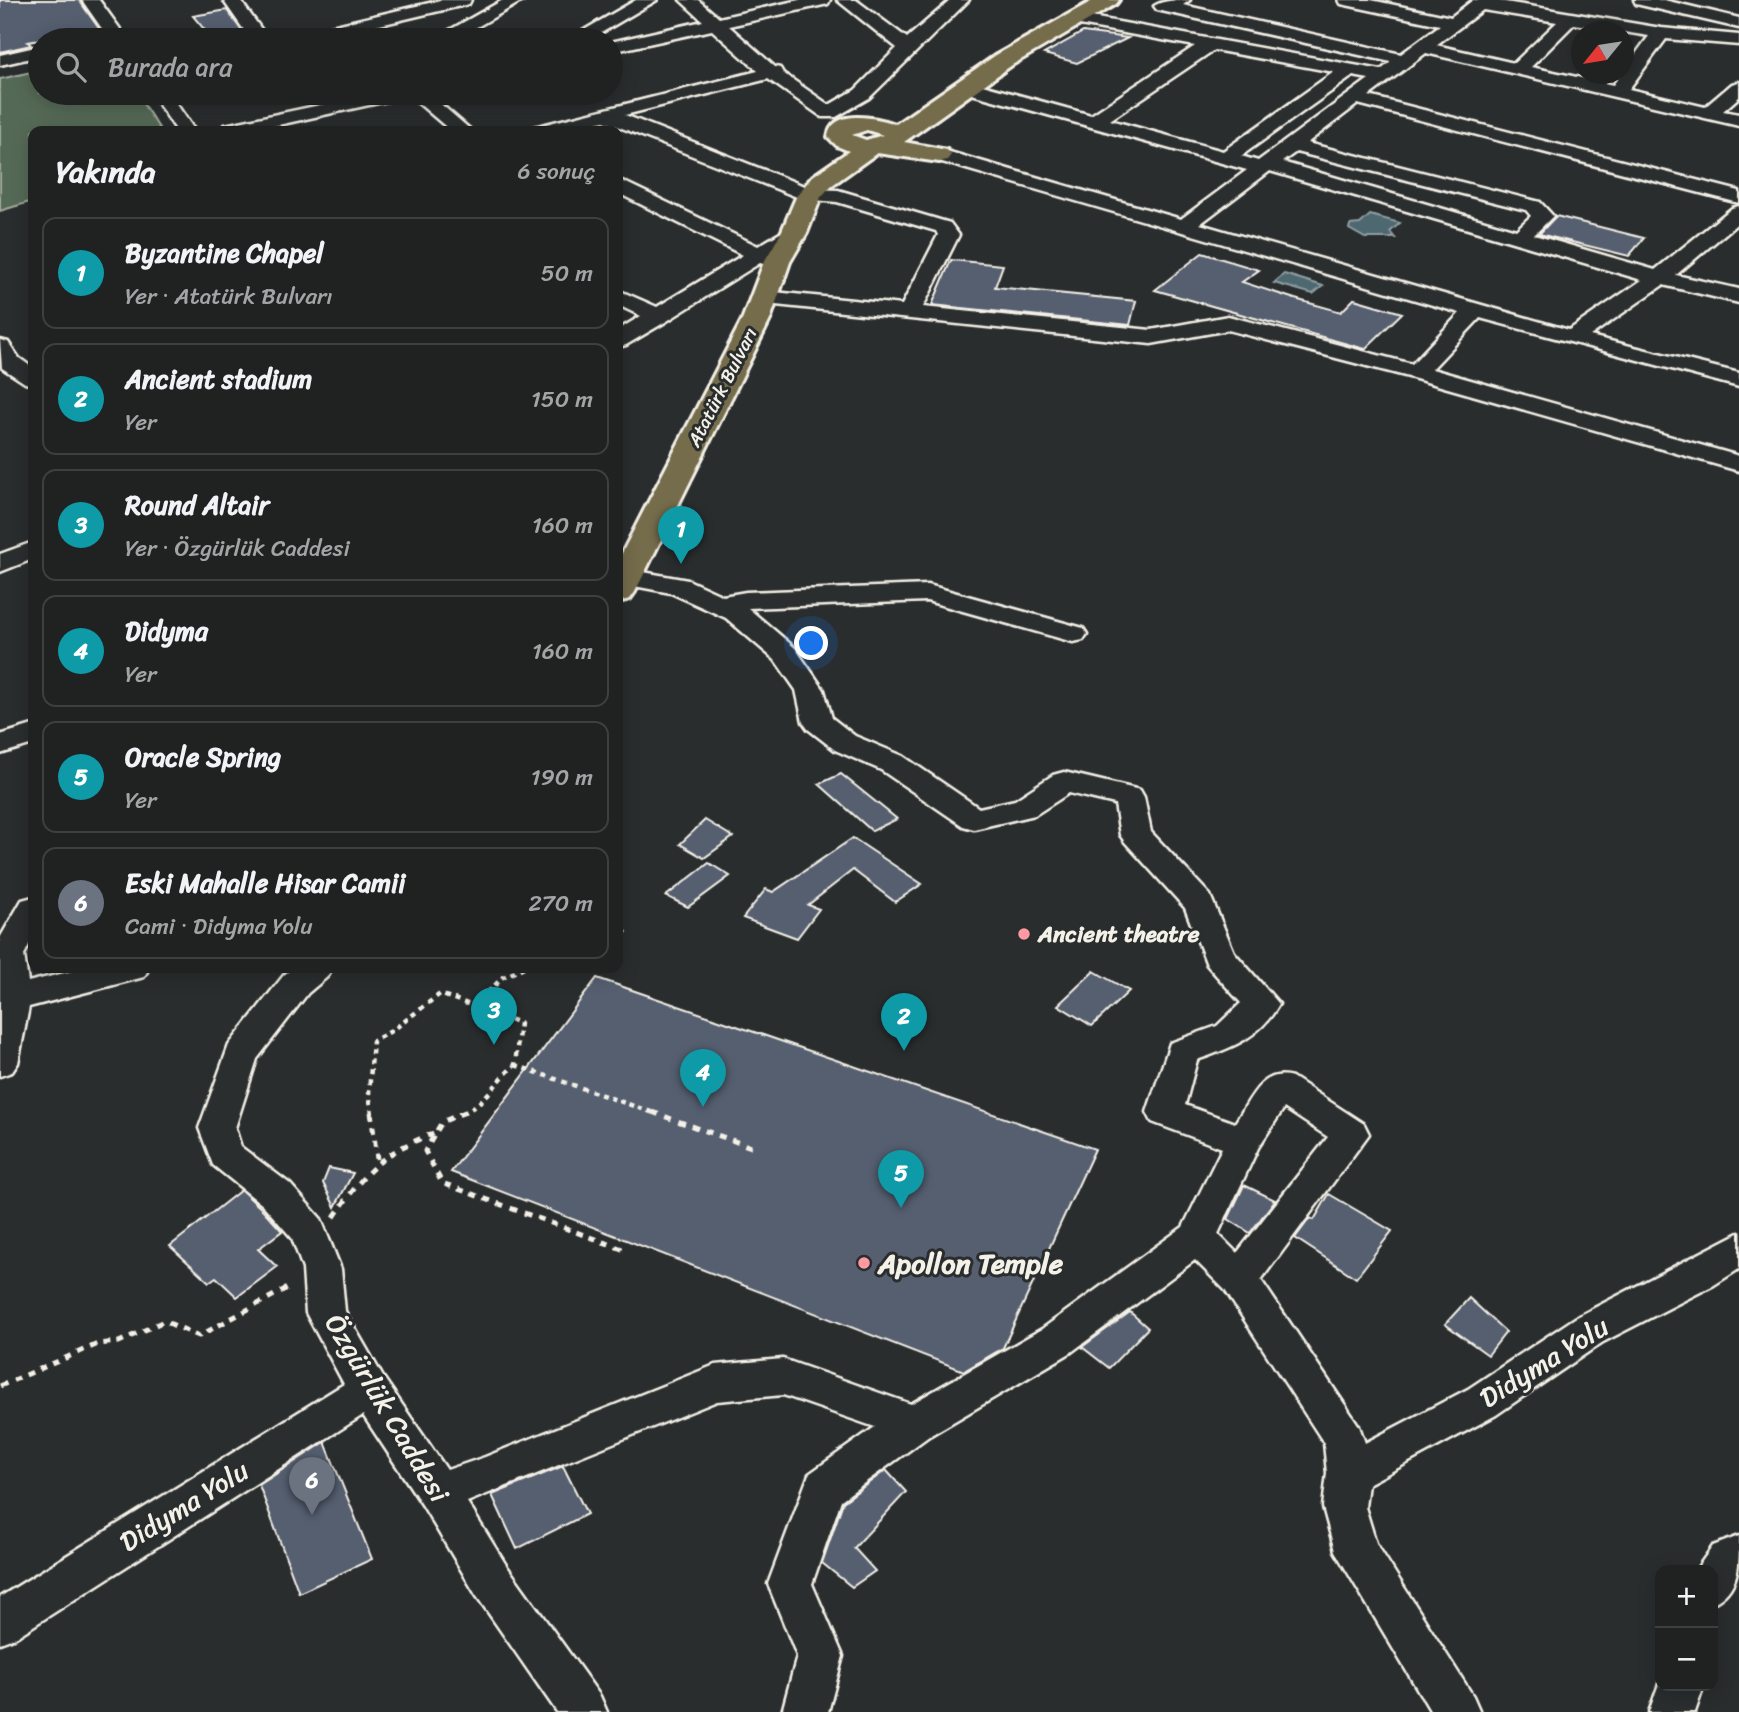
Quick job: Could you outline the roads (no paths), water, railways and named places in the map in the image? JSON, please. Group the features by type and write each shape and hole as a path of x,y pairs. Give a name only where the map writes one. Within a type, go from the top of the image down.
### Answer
{"main road":[{"path":"815,188 865,133 1094,0"},
{"path":"865,133 964,86 1109,0"},
{"path":"865,133 939,155"},
{"name":"Atatürk Bulvarı","path":"623,583 756,320 764,298 767,258 794,233 815,188"}],"street":[{"path":"90,0 110,28"},
{"path":"231,0 251,28"},
{"path":"333,28 367,15 429,3 463,0"},
{"path":"464,28 516,0"},
{"path":"598,28 649,0"},
{"path":"688,0 817,107 865,133"},
{"path":"623,45 822,0"},
{"path":"845,0 908,47"},
{"path":"865,133 862,94 908,47 961,0"},
{"path":"1182,0 1163,6 1406,59"},
{"path":"1348,0 1453,23"},
{"path":"1643,0 1739,23"},
{"path":"1186,225 1482,2 1661,33 1739,40"},
{"path":"1075,19 1384,76"},
{"path":"1518,69 1569,19"},
{"path":"1617,92 1661,33"},
{"path":"1094,122 1211,44"},
{"path":"1422,47 1739,120"},
{"path":"0,60 28,54"},
{"path":"1226,158 1349,69"},
{"path":"562,126 774,72"},
{"path":"964,86 1264,166 1658,278 1739,296"},
{"path":"1709,113 1739,88"},
{"path":"1355,97 1739,197"},
{"path":"169,105 183,126"},
{"path":"298,105 305,113"},
{"path":"247,126 335,105"},
{"path":"431,105 455,126"},
{"path":"607,115 838,196 947,230 949,235 909,313"},
{"path":"1292,145 1533,206 1543,216 1520,238"},
{"path":"939,155 1572,338 1739,380"},
{"path":"623,187 767,258"},
{"path":"1572,338 1735,220"},
{"path":"623,337 767,258"},
{"path":"764,298 1151,337 1174,336 1210,324 1228,323 1417,372 1739,464"},
{"path":"623,299 659,316"},
{"path":"1417,372 1475,310"},
{"path":"0,347 10,363 28,374"},
{"path":"0,564 28,552"},
{"path":"623,585 678,586 736,612 785,654 810,690 818,722 845,743 892,763 974,819 1024,808 1064,782 1129,797 1136,835 1199,903 1219,957 1262,1004 1229,1035 1182,1052 1165,1112 1243,1141"},
{"path":"719,604 746,600 928,593 1073,634"},
{"path":"0,745 28,736"},
{"path":"0,1063 14,998 6,955 28,917"},
{"path":"14,998 112,973"},
{"name":"Özgürlük Caddesi","path":"309,973 296,984 241,1054 217,1128 226,1155 277,1195 308,1230 322,1269 326,1313 369,1390 438,1492 491,1580 584,1712"},
{"path":"805,1712 820,1656 790,1584 824,1488 914,1423 1056,1341 1197,1238 1243,1141 1279,1087 1351,1134 1239,1279"},
{"path":"1197,1238 1239,1279 1344,1439 1348,1473 1344,1507 1357,1551 1457,1712"},
{"name":"Didyma Yolu","path":"1348,1473 1482,1402 1590,1330 1700,1274 1739,1249"},
{"path":"438,1492 490,1475 715,1383 783,1377 914,1423"},
{"name":"Didyma Yolu","path":"0,1622 369,1390"},
{"path":"1718,1575 1728,1560 1739,1556"},
{"path":"1672,1712 1679,1691"}],"water":[{"path":"1370,215 1400,223 1390,232 1395,238 1365,238 1349,229 1350,225 1360,224"},
{"path":"1284,274 1323,286 1313,294 1274,283"}],"place":[{"name":"Byzantine Chapel","path":"681,564"},
{"name":"Ancient theatre","path":"1024,934"},
{"name":"Round Altair","path":"494,1045"},
{"name":"Ancient stadium","path":"904,1051"},
{"name":"Didyma","path":"703,1107"},
{"name":"Oracle Spring","path":"901,1208"},
{"name":"Apollon Temple","path":"864,1263"},
{"name":"Eski Mahalle Hisar Camii","path":"312,1515"}]}
